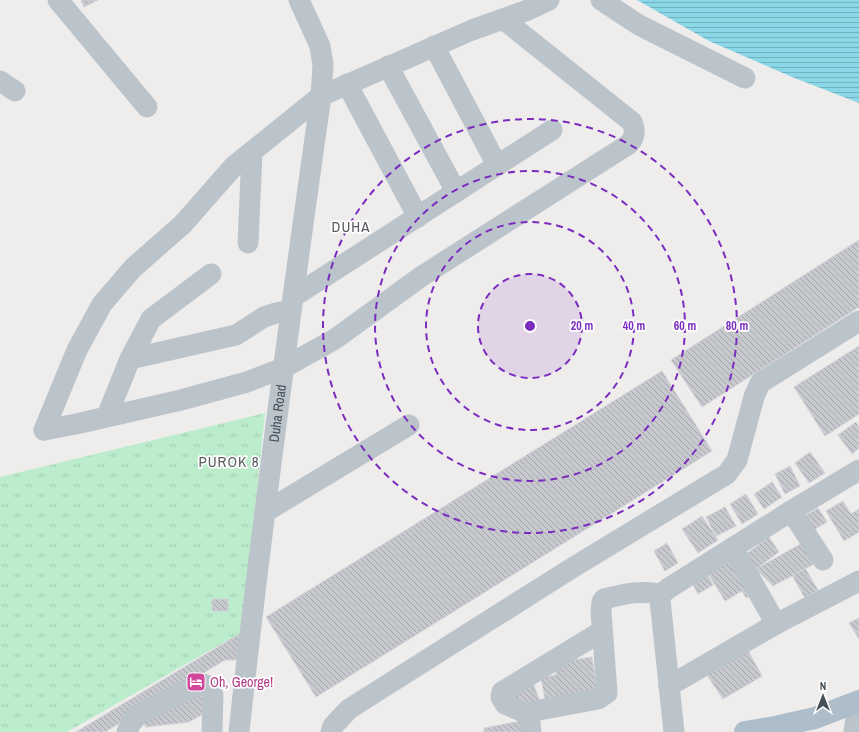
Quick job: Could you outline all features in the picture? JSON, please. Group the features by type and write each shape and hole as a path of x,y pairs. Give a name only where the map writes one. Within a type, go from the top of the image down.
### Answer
{"main road":[{"path":"745,732 815,718 858,701"}],"street":[{"path":"58,0 147,107"},
{"name":"Duha Road","path":"239,732 283,368 321,96 323,65 320,46 299,0"},
{"path":"503,19 632,122 635,134 629,144 422,276 335,339 283,368 247,382 181,400 44,430 77,350 102,304 133,268 183,224 234,166 321,96 434,46 549,0"},
{"path":"601,0 639,26 745,78"},
{"path":"434,46 497,165"},
{"path":"388,66 455,193"},
{"path":"347,84 418,217"},
{"path":"130,359 236,335 264,317 276,313 292,304 418,217 552,130"},
{"path":"248,243 252,152"},
{"path":"107,416 130,359 151,319 211,274"},
{"path":"331,732 333,726 349,708 572,568 727,474 737,460 754,396 760,383 859,321"},
{"path":"265,512 409,425"},
{"path":"674,732 660,600 661,594 791,511 859,470"},
{"path":"791,511 823,560"},
{"path":"733,548 776,624"},
{"path":"669,686 776,624 859,582"},
{"path":"602,632 502,692 501,697 505,704 531,724 534,711 598,698 607,693 602,632 602,602 604,599 630,593 647,591 661,594"},
{"path":"127,732 131,723 139,714 198,685 203,684 208,686 213,695 212,732"},
{"path":"854,732 858,701"}],"green space":[{"path":"265,413 242,632 67,732 0,732 0,477"}],"water":[{"path":"637,0 859,0 859,103 792,77 709,41"}],"building":[{"path":"81,0 98,0 84,7"},
{"path":"859,240 859,307 702,407 671,360"},
{"path":"859,346 859,414 825,436 794,387"},
{"path":"662,371 712,451 316,697 266,617"},
{"path":"856,422 859,427 859,448 852,454 838,435"},
{"path":"810,452 825,473 809,483 795,463"},
{"path":"790,466 800,486 785,494 775,474"},
{"path":"772,482 782,497 764,509 754,494"},
{"path":"746,494 758,514 742,524 730,504"},
{"path":"843,501 851,514 859,509 859,532 844,541 826,511"},
{"path":"725,507 736,526 716,536 706,517"},
{"path":"818,508 827,522 813,530 803,517"},
{"path":"702,516 718,540 698,553 682,529"},
{"path":"769,537 779,552 756,569 746,554"},
{"path":"804,542 816,563 773,586 756,569"},
{"path":"667,543 678,563 665,571 654,551"},
{"path":"730,556 753,594 746,598 742,591 725,601 706,570"},
{"path":"805,568 818,590 805,598 792,575"},
{"path":"705,570 713,585 698,594 690,579"},
{"path":"212,599 228,599 228,611 212,611"},
{"path":"859,618 859,639 849,623"},
{"path":"241,633 239,660 225,660 105,732 76,732"},
{"path":"745,645 762,676 723,699 705,672"},
{"path":"592,657 597,691 545,699 541,678 556,675 554,663"},
{"path":"533,683 540,701 511,705 505,696"},
{"path":"199,691 210,710 189,722 146,727 142,720"},
{"path":"521,721 523,732 484,732 484,728"}],"place":[{"name":"Oh, George!","path":"196,682"}],"district":[{"name":"DUHA","path":"351,227"},
{"name":"PUROK 8","path":"229,462"}]}
